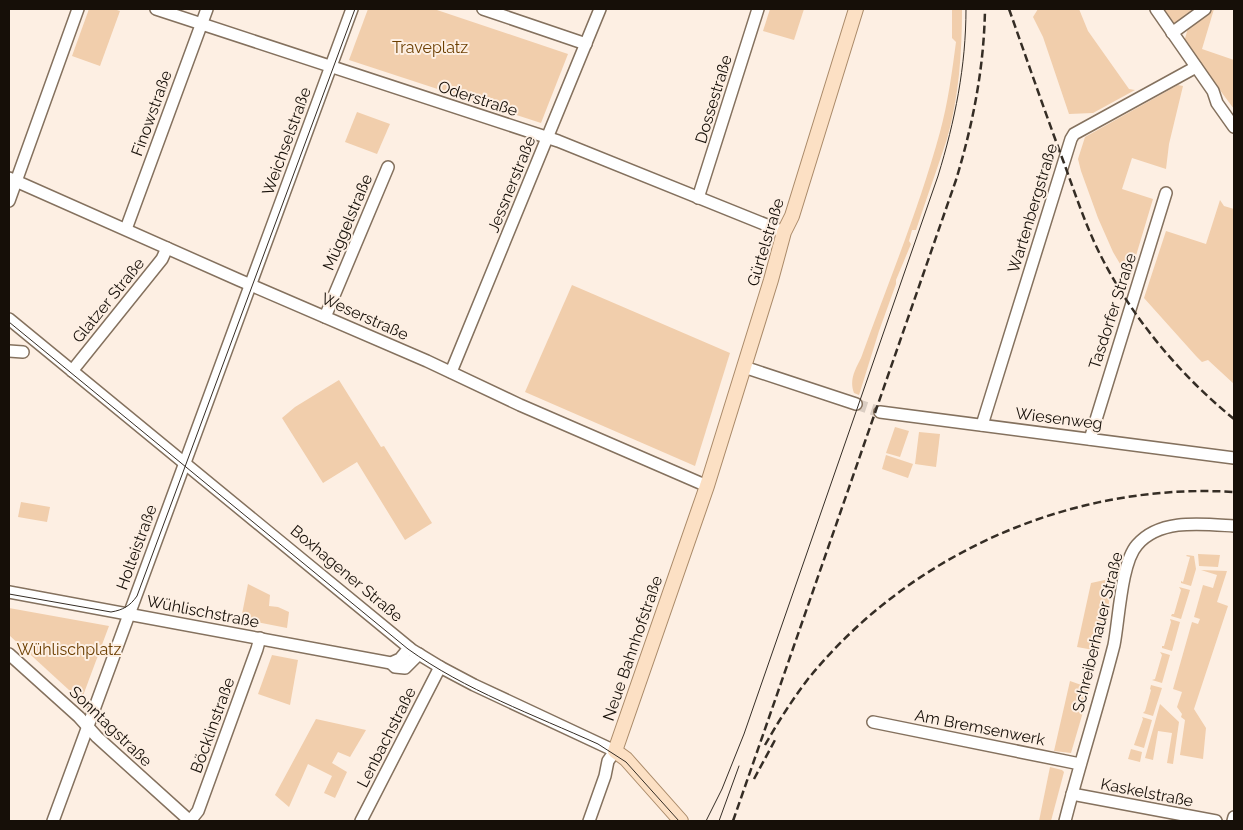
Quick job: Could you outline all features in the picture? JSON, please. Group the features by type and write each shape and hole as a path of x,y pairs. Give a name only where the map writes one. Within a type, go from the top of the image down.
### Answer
{"main road":[{"name":"Gürtelstraße","path":"707,486 784,232 792,216 856,9"},
{"name":"Neue Bahnhofstraße","path":"615,750 707,486"},
{"name":"Boxhagener Straße","path":"615,750 626,759 681,821"}],"street":[{"path":"9,201 12,180 78,9"},
{"name":"Oderstraße","path":"156,9 547,138 784,232"},
{"name":"Finowstraße","path":"126,229 207,9"},
{"name":"Weichselstraße","path":"251,285 352,9"},
{"path":"483,9 586,44"},
{"name":"Jessnerstraße","path":"451,372 600,9"},
{"name":"Dossestraße","path":"698,198 758,9"},
{"path":"1156,9 1213,91 1217,103 1234,126"},
{"path":"1172,33 1205,9"},
{"name":"Wartenbergstraße","path":"982,425 1071,139 1074,134 1196,67"},
{"name":"Müggelstraße","path":"325,317 388,167"},
{"name":"Weserstraße","path":"12,180 707,486"},
{"name":"Tasdorfer Straße","path":"1090,438 1166,193"},
{"name":"Glatzer Straße","path":"72,371 162,259 167,248"},
{"name":"Holteistraße","path":"53,821 183,463 251,285"},
{"name":"Boxhagener Straße","path":"9,319 414,651 440,668 615,750"},
{"path":"9,351 23,352"},
{"path":"744,367 856,404"},
{"name":"Wiesenweg","path":"880,412 1234,458"},
{"name":"Schreiberhauer Straße","path":"1065,821 1113,647 1127,566 1136,546 1150,533 1169,527 1208,524 1234,526"},
{"name":"Wühlischstraße","path":"9,592 391,663 395,668 405,668 414,651"},
{"name":"Böcklinstraße","path":"190,821 198,811 258,649 260,638"},
{"name":"Sonntagstraße","path":"9,654 190,821"},
{"name":"Lenbachstraße","path":"361,821 440,668"},
{"name":"Am Bremsenwerk","path":"873,722 1080,764"},
{"name":"Neue Bahnhofstraße","path":"589,821 605,776 605,770 615,750"},
{"name":"Kaskelstraße","path":"1072,794 1216,821"},
{"path":"1233,821 1234,817"}],"green space":[{"path":"89,9 114,9 120,11 100,66 72,56"},
{"name":"Traveplatz","path":"368,9 434,9 568,54 541,123 349,60"},
{"path":"770,9 804,9 794,40 763,31"},
{"path":"952,9 962,9 959,74 951,123 916,230 912,230 909,241 911,244 896,280 859,395 854,393 853,375 913,218 943,121 956,42 952,38"},
{"path":"1038,9 1079,9 1088,31 1129,89 1135,90 1093,113 1069,114 1043,37 1033,17"},
{"path":"1160,9 1200,9 1173,26"},
{"path":"1214,9 1202,49 1234,60 1234,109 1184,42 1188,28"},
{"path":"1178,85 1183,86 1169,144 1166,169 1132,158 1122,189 1153,199 1129,279 1113,252 1098,218 1078,159 1085,137"},
{"path":"357,112 390,124 377,154 345,142"},
{"path":"1220,200 1224,206 1234,209 1234,384 1208,360 1202,362 1144,298 1166,231 1206,244"},
{"path":"572,285 730,353 695,466 525,392"},
{"path":"339,380 381,447 384,446 432,523 405,540 357,462 323,483 282,418 295,407"},
{"path":"895,427 909,431 900,457 886,453"},
{"path":"919,432 940,434 936,467 915,464"},
{"path":"886,455 913,464 908,478 882,469"},
{"path":"21,502 50,507 47,522 18,517"},
{"path":"1198,554 1220,555 1218,567 1199,566"},
{"path":"1187,555 1194,556 1196,569 1191,586 1181,583 1181,581 1183,582 1190,557"},
{"path":"1201,570 1227,571 1217,602 1228,606 1194,709 1206,728 1203,759 1180,755 1185,720 1181,717 1182,714 1177,707 1182,692 1173,689 1192,622 1198,624 1200,619 1194,617 1203,585 1213,588 1217,575"},
{"path":"1114,578 1099,651 1077,647 1091,583"},
{"path":"248,584 270,595 269,606 278,607 289,612 287,628 241,619"},
{"path":"1179,587 1190,590 1181,619 1171,616 1174,614 1181,590"},
{"name":"Wühlischplatz","path":"9,608 109,626 81,701 9,635"},
{"path":"1170,619 1180,622 1172,651 1162,648 1171,622"},
{"path":"1160,652 1170,655 1162,683 1152,680 1155,679 1162,655"},
{"path":"272,655 298,660 290,705 258,694"},
{"path":"1070,681 1090,688 1071,753 1054,751"},
{"path":"1151,685 1162,688 1153,716 1143,713"},
{"path":"1160,704 1179,722 1173,764 1167,763 1172,733 1158,731 1153,760 1145,758"},
{"path":"1142,717 1152,720 1144,748 1134,745 1143,719"},
{"path":"316,719 366,730 350,757 338,752 332,763 347,772 335,798 324,793 332,776 308,764 289,807 275,795"},
{"path":"1131,749 1142,752 1140,762 1128,759"},
{"path":"1050,767 1064,772 1051,821 1039,821"}],"tunnel":[{"path":"856,404 880,412"}],"tram line":[{"path":"9,594 111,612 126,607 137,596 355,9"},
{"path":"706,821 722,789 744,734 938,176 950,135 962,72 966,9"},
{"path":"9,322 408,649 430,664 476,689 598,744 626,762 679,821"},
{"path":"719,821 739,766"}],"railway":[{"path":"733,821 956,180 968,138 980,74 985,9"},
{"path":"1009,9 1082,213 1092,238 1116,284 1161,347 1196,385 1234,419"},
{"path":"765,745 785,711 808,679 849,634 895,595 945,562 999,534 1055,514 1114,499 1174,492 1234,492"},
{"path":"754,779 775,740"}]}
